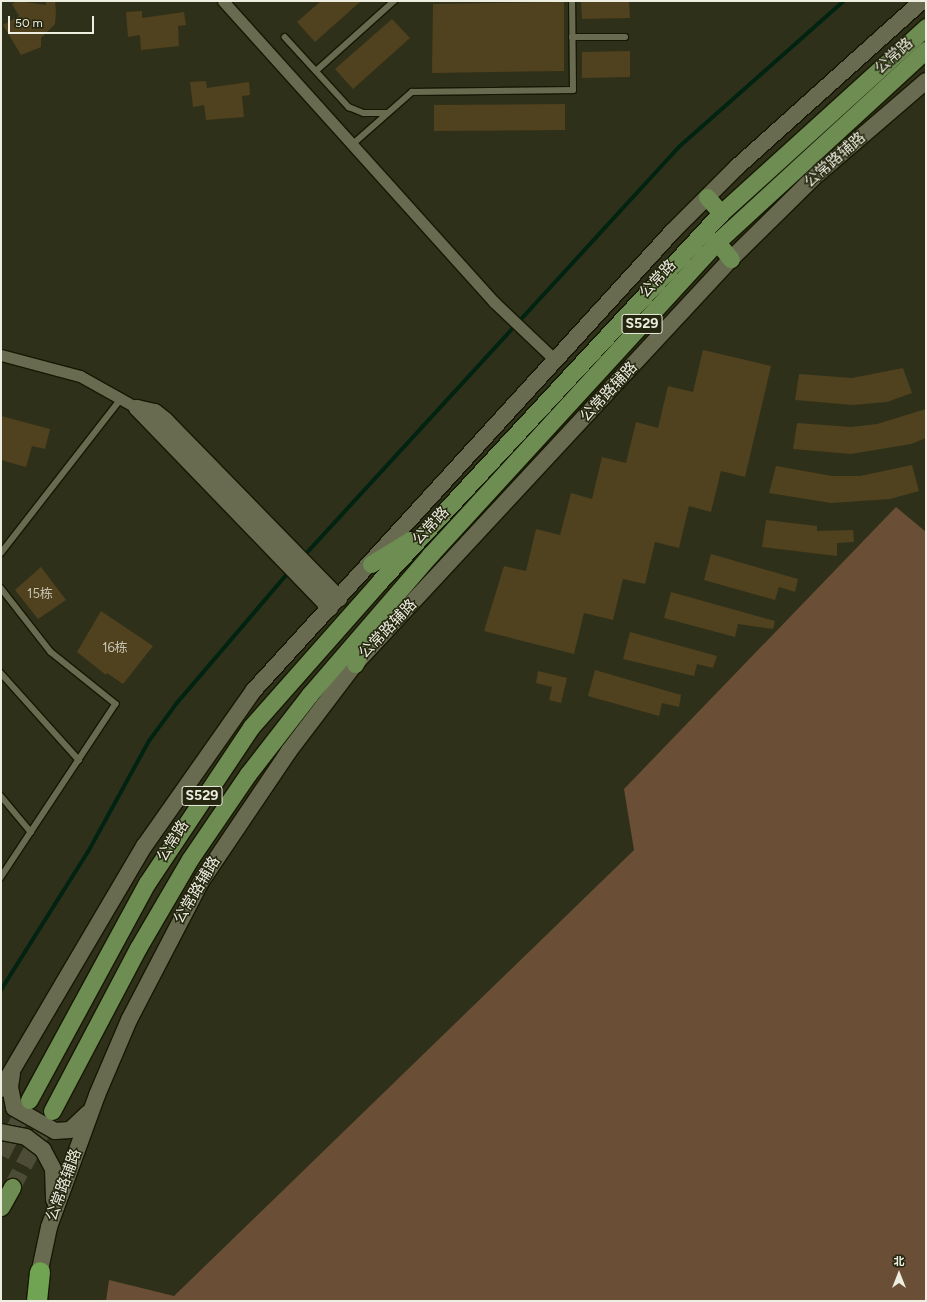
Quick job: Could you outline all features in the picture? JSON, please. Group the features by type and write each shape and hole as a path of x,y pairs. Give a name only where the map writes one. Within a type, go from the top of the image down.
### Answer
{"highway":[{"path":"37,1301 40,1272"}],"main road":[{"path":"1,1089 145,845 188,781 254,690 370,564 554,359 707,197 922,1"},
{"name":"公常路","path":"30,1100 125,920 205,791 251,727 304,664 720,213 926,27"},
{"name":"公常路","path":"52,1111 138,948 190,859 277,737 377,616 717,242 926,50"},
{"name":"公常路辅路","path":"32,1301 40,1272 49,1227 97,1095 150,977 202,880 244,813 355,664 731,259 812,179 926,81"},
{"path":"707,197 720,213"},
{"path":"717,242 731,259"},
{"path":"137,408 155,412 166,421 334,603"},
{"path":"370,564 428,530"},
{"path":"355,664 377,616"},
{"path":"14,1067 10,1087 14,1108 55,1131 64,1132 76,1126 86,1116 97,1095"},
{"path":"1,1132 34,1141 50,1160 55,1182 49,1227"},
{"path":"1,1208 12,1187"}],"street":[{"path":"224,1 354,143 500,309 554,359"},
{"path":"1,355 80,376 137,408"}],"lane":[{"path":"316,71 394,1"},
{"path":"354,143 412,92 573,90 572,1"},
{"path":"285,37 349,107 368,114 388,113"},
{"path":"572,37 625,37"},
{"path":"1,554 121,399"},
{"path":"1,588 51,652 116,704 1,878"},
{"path":"1,673 79,760"},
{"path":"1,796 31,832"}],"shaded area":[{"path":"896,507 926,532 926,1301 106,1301 109,1280 174,1296 634,850 624,789"}],"building":[{"path":"17,1 46,5 46,1 55,1 56,11 55,24 41,38 41,47 21,55 3,25 19,16 12,4"},
{"path":"321,1 361,1 315,42 297,22"},
{"path":"581,1 629,1 630,18 582,19"},
{"path":"564,2 564,71 432,73 433,4"},
{"path":"142,11 142,18 184,12 186,25 178,26 179,46 141,50 140,35 128,37 126,12"},
{"path":"392,19 410,38 353,89 335,69"},
{"path":"630,51 630,77 582,78 582,52"},
{"path":"206,81 207,88 249,82 250,95 242,96 244,117 206,120 204,105 193,107 190,82"},
{"path":"565,104 565,130 434,131 434,105"},
{"path":"703,350 771,366 745,477 721,471 711,512 689,506 679,548 655,542 645,584 623,579 613,620 584,613 574,654 484,631 504,566 526,571 536,529 560,535 571,493 592,499 602,457 626,463 636,422 658,428 668,386 693,392"},
{"path":"903,368 912,393 887,402 853,405 795,400 799,374 852,378"},
{"path":"926,409 926,438 911,444 851,454 793,449 797,423 851,427 877,424"},
{"path":"1,416 50,429 45,449 32,446 26,467 1,460"},
{"path":"912,465 919,491 890,499 831,503 769,493 776,466 832,476 860,476"},
{"path":"766,520 817,526 817,531 853,530 854,542 837,543 837,556 762,547"},
{"path":"711,554 798,579 795,592 779,587 775,600 704,580"},
{"path":"41,567 66,600 38,619 15,590"},
{"path":"671,592 775,621 773,629 738,624 735,637 664,618"},
{"path":"101,611 153,646 123,684 107,673 106,675 77,652"},
{"path":"630,632 717,656 713,668 697,664 694,676 623,659"},
{"path":"595,670 681,695 679,707 662,703 659,716 588,696"},
{"path":"538,671 567,678 561,703 549,700 552,687 536,683"}],"waterway":[{"path":"304,556 680,146 844,1"},
{"path":"1,990 88,852 149,741 177,703 289,572"}],"tunnel":[{"path":"1,1155 29,1100"},
{"path":"12,1187 52,1112"}]}
